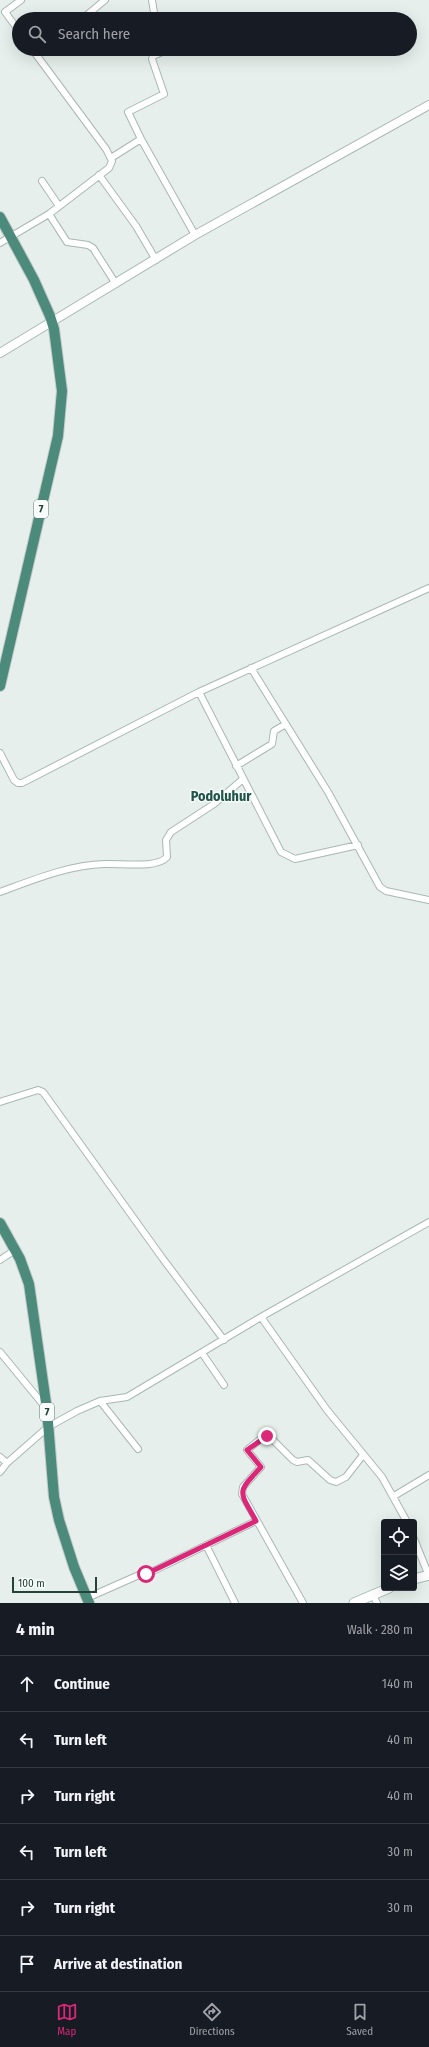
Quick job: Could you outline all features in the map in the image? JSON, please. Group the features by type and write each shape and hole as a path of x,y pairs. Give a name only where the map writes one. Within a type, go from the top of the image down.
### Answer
{"highway":[{"name":"7","path":"0,217 34,280 53,326 62,391 58,436 0,686"},
{"name":"7","path":"0,1223 15,1250 29,1284 47,1410 52,1479 59,1520 74,1567 88,1601"}],"main road":[{"path":"417,1578 429,1575"},
{"path":"354,1603 375,1599 385,1591"}],"street":[{"path":"12,24 3,14 21,0"},
{"path":"90,12 105,0"},
{"path":"152,0 154,12"},
{"path":"0,243 49,214 111,165 111,158 37,56"},
{"path":"153,56 152,59 164,94 128,112 195,235"},
{"path":"0,353 53,326 116,284 195,235 429,105"},
{"path":"111,158 141,138"},
{"path":"99,175 136,226 156,260"},
{"path":"42,180 59,206"},
{"path":"49,214 68,242 88,244 93,248 116,284"},
{"path":"0,753 14,780 18,783 22,783 199,692 429,588"},
{"path":"251,668 328,792 380,887 386,892 429,900"},
{"path":"199,692 281,852 285,856 295,859 358,845"},
{"path":"236,766 272,744 274,731 286,724"},
{"path":"0,892 40,878 83,867 102,864 162,862 167,857 166,840 171,832 214,804 243,779"},
{"path":"0,1102 38,1090 43,1092 163,1259 224,1340"},
{"path":"0,1472 7,1463 48,1427 77,1411 100,1401 127,1397 202,1354 261,1317 429,1222"},
{"path":"0,1260 15,1250"},
{"path":"261,1317 327,1410 364,1455 394,1496 406,1519"},
{"path":"0,1352 47,1410"},
{"path":"202,1354 224,1385"},
{"path":"100,1401 138,1449"},
{"path":"303,1603 242,1494 243,1487 261,1467 247,1450 263,1437 269,1436 293,1460 297,1462 308,1460 330,1480 336,1482 346,1476 364,1455"},
{"path":"0,1457 7,1463"},
{"path":"394,1496 429,1475"},
{"path":"88,1601 139,1575 147,1574 256,1521"},
{"path":"206,1545 235,1603"},
{"path":"417,1546 429,1575"}],"district":[{"name":"Podoluhur","path":"221,796"}],"route":[{"path":"146,1574 256,1521 242,1494 243,1487 261,1467 247,1450 263,1437 267,1436"}]}
